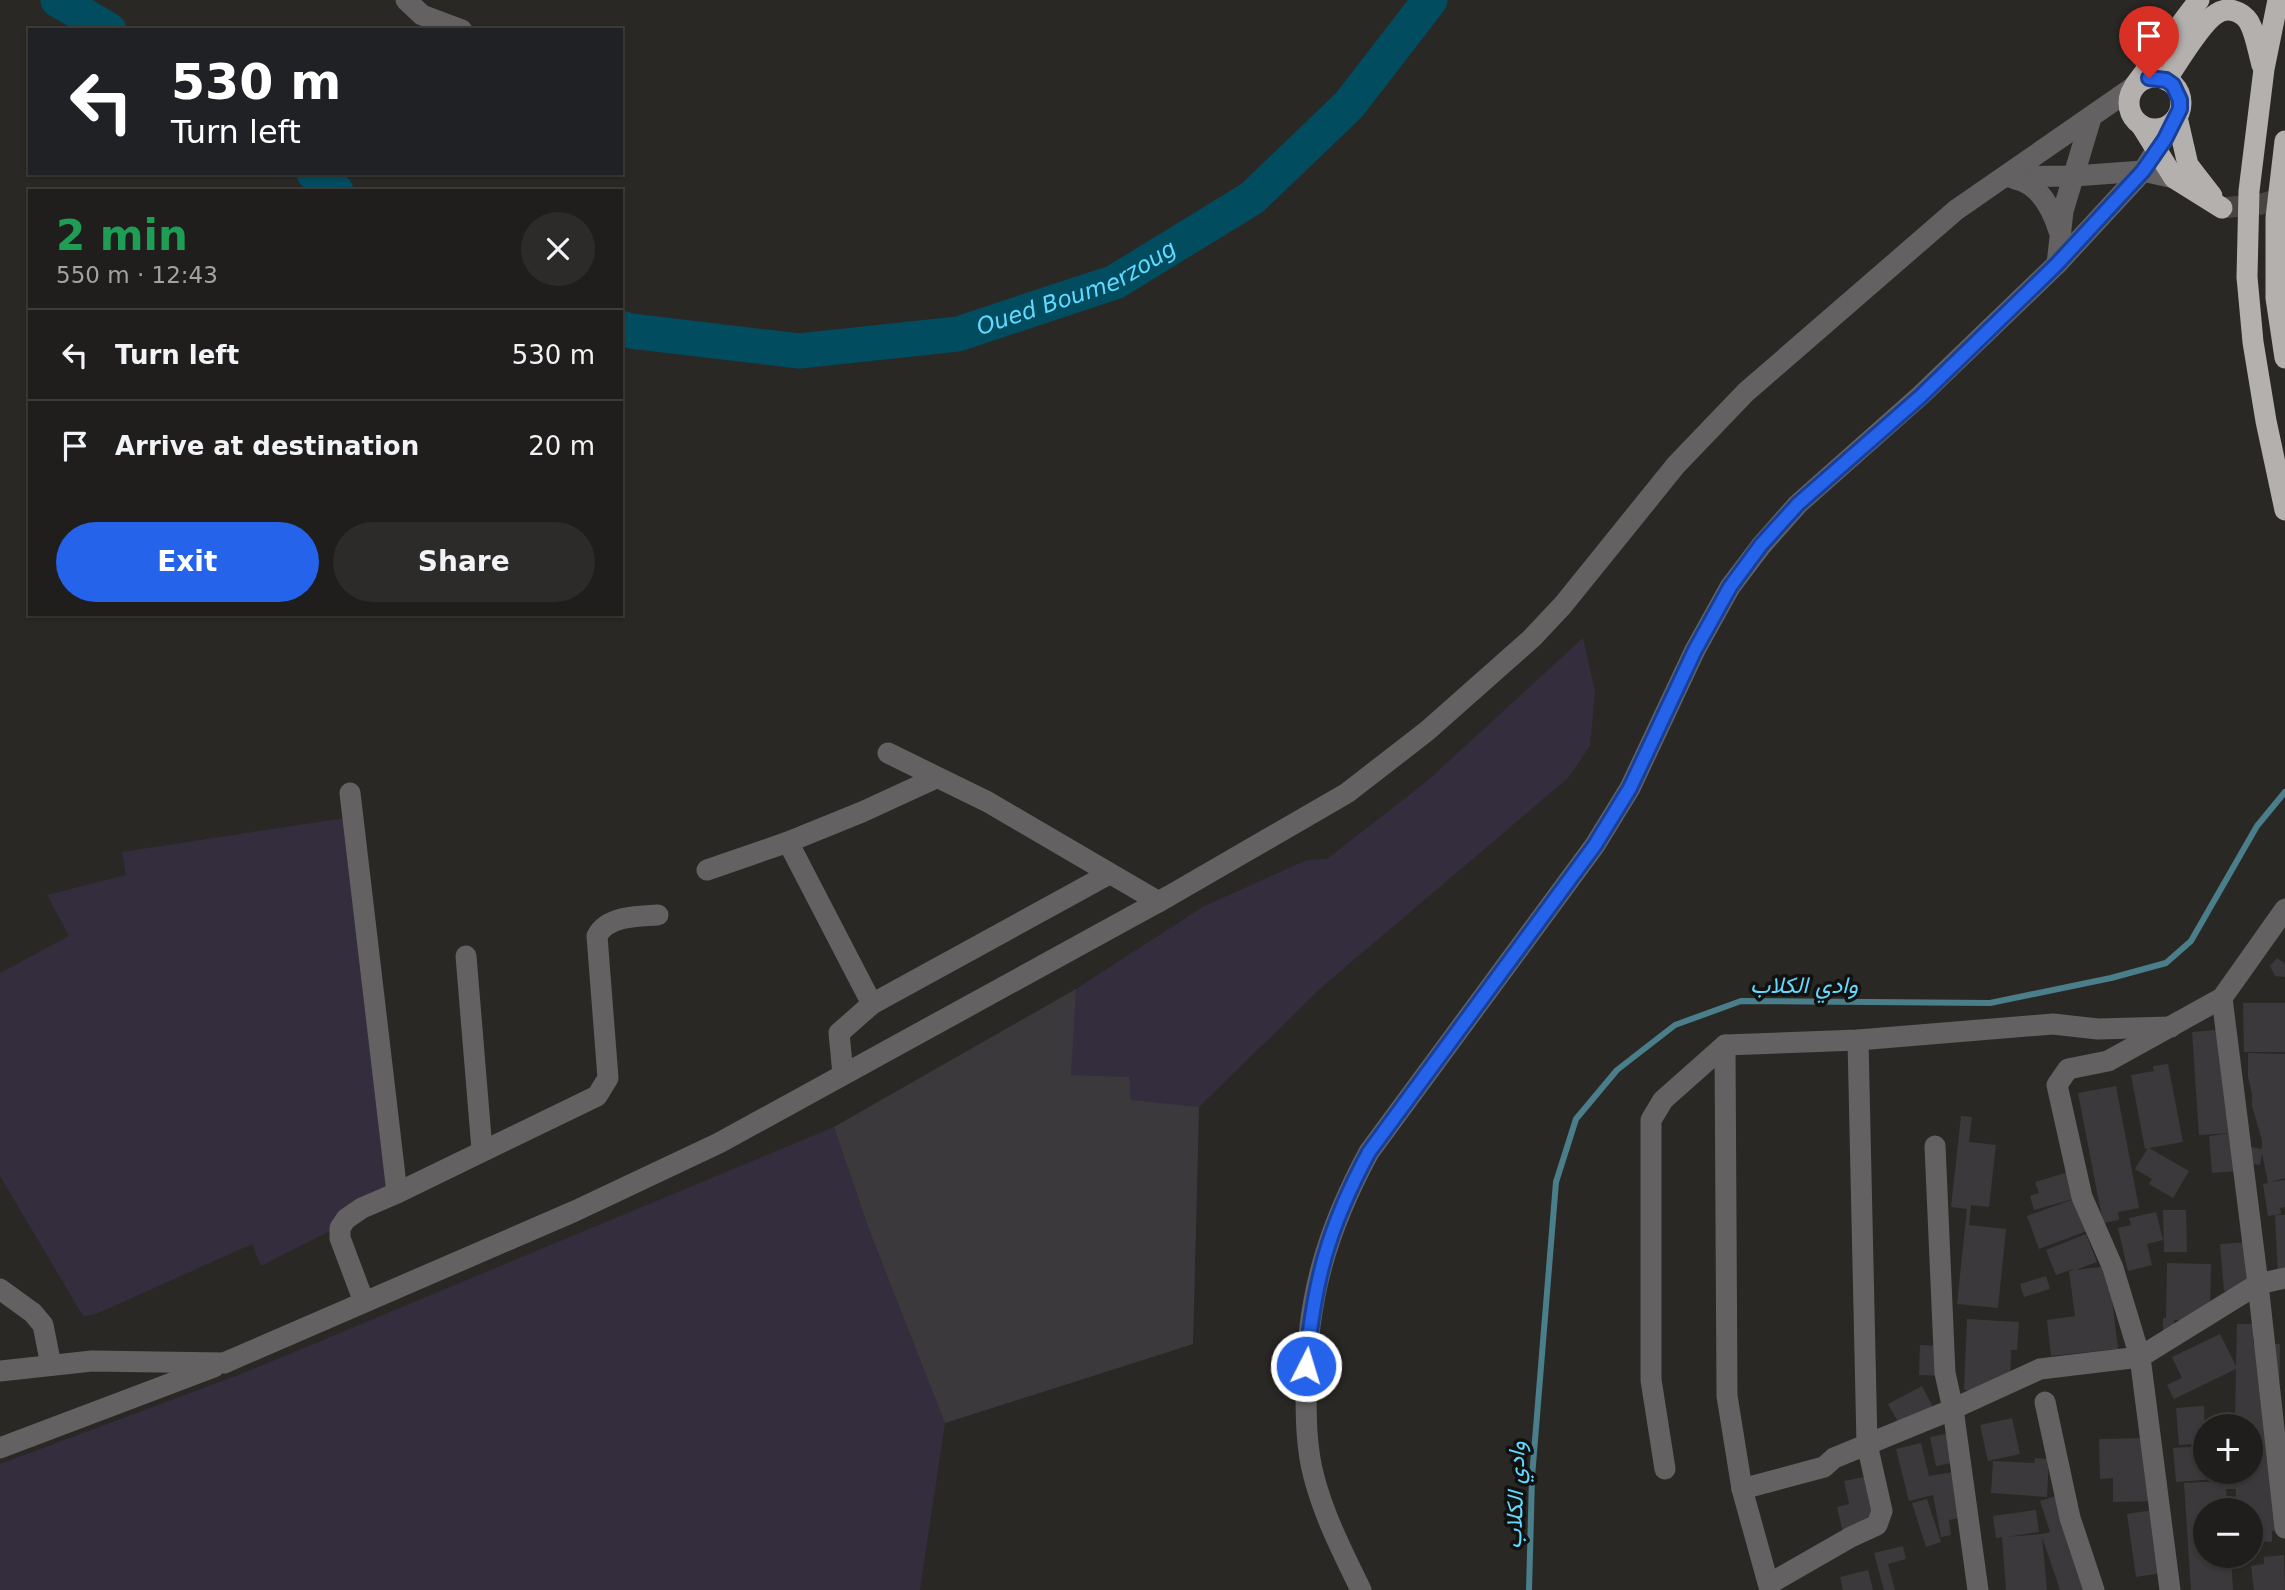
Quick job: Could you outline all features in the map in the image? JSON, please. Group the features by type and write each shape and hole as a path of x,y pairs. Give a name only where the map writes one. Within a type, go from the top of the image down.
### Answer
{"highway":[{"path":"2177,117 2165,127 2157,129 2141,125 2134,120 2128,103 2135,86 2199,0"},
{"path":"2278,0 2264,69 2249,191 2247,277 2253,342 2285,510"},
{"path":"2166,80 2209,20 2226,10 2239,12 2249,22 2264,69"},
{"path":"2135,86 2149,78 2166,80 2173,85 2180,100 2177,117 2188,165 2222,208 2174,178 2141,125"},
{"path":"2285,141 2276,218 2276,298 2285,358"}],"street":[{"path":"406,0 422,15 457,28"},
{"path":"0,1448 224,1363 575,1211 719,1143 1159,902 1347,793 1427,731 1532,638 1563,606 1676,465 1745,393 1956,210 2135,86"},
{"path":"1361,1590 1327,1516 1314,1475 1307,1437 1306,1366 1319,1272 1345,1197 1369,1152 1595,845 1630,788 1695,650 1730,587 1761,545 1798,504 1921,396 2057,264 2143,171 2177,117"},
{"path":"2057,264 2063,211 2091,118"},
{"path":"2006,177 2143,171 2174,178"},
{"path":"2006,177 2022,180 2039,192 2052,209 2061,236"},
{"path":"888,753 988,803 1159,902"},
{"path":"707,870 788,842 936,778"},
{"path":"350,793 397,1193"},
{"path":"788,842 872,1004"},
{"path":"843,1074 839,1033 872,1004 1109,874"},
{"path":"2170,1590 2140,1357 2113,1268 2082,1197 2057,1085 2068,1069 2108,1061 2222,998 2285,909"},
{"path":"364,1302 340,1238 340,1228 346,1219 362,1208 597,1096 608,1077 597,936 601,928 610,923 658,915"},
{"path":"466,956 482,1150"},
{"path":"2222,998 2285,1528"},
{"path":"1665,1469 1651,1380 1651,1120 1663,1100 1725,1045 1858,1040 2053,1024 2098,1028 2171,1027"},
{"path":"1725,1045 1727,1396 1742,1489 1770,1587 1851,1537 1877,1525 1882,1511 1867,1444 1858,1040"},
{"path":"1936,1146 1945,1373 1953,1409 1978,1590"},
{"path":"1742,1489 1824,1467 1834,1458 1953,1409 2040,1369 2140,1357 2258,1284 2285,1278"},
{"path":"0,1289 33,1313 43,1325 51,1366"},
{"path":"0,1371 92,1361 224,1363"},
{"path":"2045,1402 2070,1518 2094,1590"}],"shaded area":[{"path":"1583,638 1595,691 1590,746 1568,778 1323,986 1199,1107 1193,1344 945,1423 920,1590 0,1590 0,1464 246,1372 834,1127 1076,989 1204,906 1307,860 1327,859 1426,782"},
{"path":"345,818 389,1201 261,1266 252,1244 96,1314 83,1316 0,1176 0,973 69,936 47,895 126,875 122,852"}],"building":[{"path":"2277,958 2285,964 2285,977 2275,976 2270,966"},
{"path":"1076,989 1071,1075 1129,1077 1131,1100 1199,1107 1193,1344 945,1423 869,1229 834,1127"},
{"path":"2243,1003 2285,1003 2285,1052 2244,1052"},
{"path":"2230,1029 2251,1153 2251,1147 2262,1149 2262,1140 2252,1106 2248,1053 2285,1054 2285,1178 2271,1182 2285,1180 2285,1207 2280,1208 2281,1214 2268,1216 2263,1184 2268,1183 2262,1153 2260,1165 2252,1164 2252,1170 2212,1173 2209,1136 2232,1133 2199,1135 2192,1032"},
{"path":"2168,1064 2183,1142 2149,1148 2189,1171 2173,1198 2149,1184 2152,1179 2135,1169 2148,1148 2145,1149 2131,1075 2154,1071 2153,1066"},
{"path":"2116,1086 2139,1208 2118,1212 2119,1220 2103,1223 2078,1093"},
{"path":"1961,1116 1972,1117 1969,1142 1996,1145 1989,1207 1971,1205 1969,1225 2006,1229 1998,1308 1957,1304 1967,1209 1951,1207"},
{"path":"2072,1171 2092,1229 2039,1249 2027,1216 2077,1198 2034,1210 2030,1196 2039,1193 2035,1182"},
{"path":"2163,1210 2186,1210 2187,1252 2164,1252"},
{"path":"2156,1212 2163,1240 2147,1244 2152,1265 2128,1271 2118,1228 2131,1225 2129,1218"},
{"path":"2275,1215 2285,1215 2285,1275 2278,1276"},
{"path":"2086,1234 2097,1262 2075,1270 2108,1266 2118,1349 2051,1356 2047,1320 2075,1316 2069,1271 2073,1269 2056,1275 2046,1250"},
{"path":"2249,1242 2265,1288 2224,1291 2220,1244"},
{"path":"2167,1263 2211,1264 2210,1309 2203,1320 2174,1320 2174,1340 2163,1340"},
{"path":"2046,1276 2050,1289 2024,1297 2020,1284"},
{"path":"1967,1319 2019,1322 2017,1350 2011,1350 2010,1392 1964,1390"},
{"path":"2237,1324 2253,1324 2253,1343 2280,1344 2277,1531 2272,1531 2272,1542 2263,1542 2263,1498 2236,1498 2236,1489 2226,1489 2227,1498 2193,1498 2193,1568 2232,1568 2233,1590 2191,1590 2184,1483 2263,1484 2263,1414 2235,1414 2236,1369 2174,1399 2167,1385 2182,1378 2172,1357 2220,1334 2236,1366"},
{"path":"1920,1345 1937,1346 1948,1376 1919,1375"},
{"path":"1922,1386 1936,1413 1903,1431 1888,1404"},
{"path":"2204,1406 2204,1414 2193,1414 2193,1444 2179,1445 2176,1408"},
{"path":"2012,1418 2020,1454 1988,1461 1980,1425"},
{"path":"1956,1432 1960,1518 1949,1520 1951,1535 1941,1537 1933,1495 1909,1501 1896,1449 1921,1443 1929,1476 1953,1472 1951,1463 1936,1466 1930,1437"},
{"path":"2149,1438 2162,1501 2113,1502 2113,1478 2100,1479 2099,1439"},
{"path":"2193,1447 2193,1481 2176,1482 2173,1448"},
{"path":"2035,1458 2049,1459 2047,1497 1991,1493 1993,1461 2034,1463"},
{"path":"1864,1477 1885,1522 1845,1542 1837,1507 1849,1504 1844,1481"},
{"path":"2068,1492 2100,1590 2060,1590 2042,1537 2047,1590 2006,1590 2002,1537 1996,1538 1993,1516 2036,1510 2039,1532 2006,1537 2050,1532 2040,1501"},
{"path":"1927,1499 1941,1542 1926,1547 1912,1503"},
{"path":"2166,1508 2175,1571 2136,1577 2127,1514"},
{"path":"1903,1546 1906,1559 1888,1564 1895,1590 1884,1590 1874,1553"},
{"path":"2284,1555 2285,1590 2254,1590 2251,1568 2263,1568 2264,1557"},
{"path":"1868,1570 1873,1590 1843,1590 1840,1577"}],"waterway":[{"name":"Oued Boumerzoug","path":"58,0 106,28"},
{"name":"Oued Boumerzoug","path":"623,329 799,351 958,334 1115,282 1252,198 1349,105 1430,0"},
{"name":"Oued Boumerzoug","path":"316,175 334,189"},
{"name":"وادي الكلاب","path":"1529,1590 1532,1477 1556,1182 1576,1119 1617,1070 1675,1025 1741,1001 1990,1003 2111,978 2166,963 2191,941 2257,826 2285,792"}],"tunnel":[{"path":"2222,208 2262,204 2285,197"}],"route":[{"path":"1306,1366 1319,1272 1345,1197 1369,1152 1595,845 1630,788 1695,650 1730,587 1761,545 1798,504 1921,396 2057,264 2143,171 2165,139 2180,109 2178,92 2173,85 2158,77 2149,78"}]}
